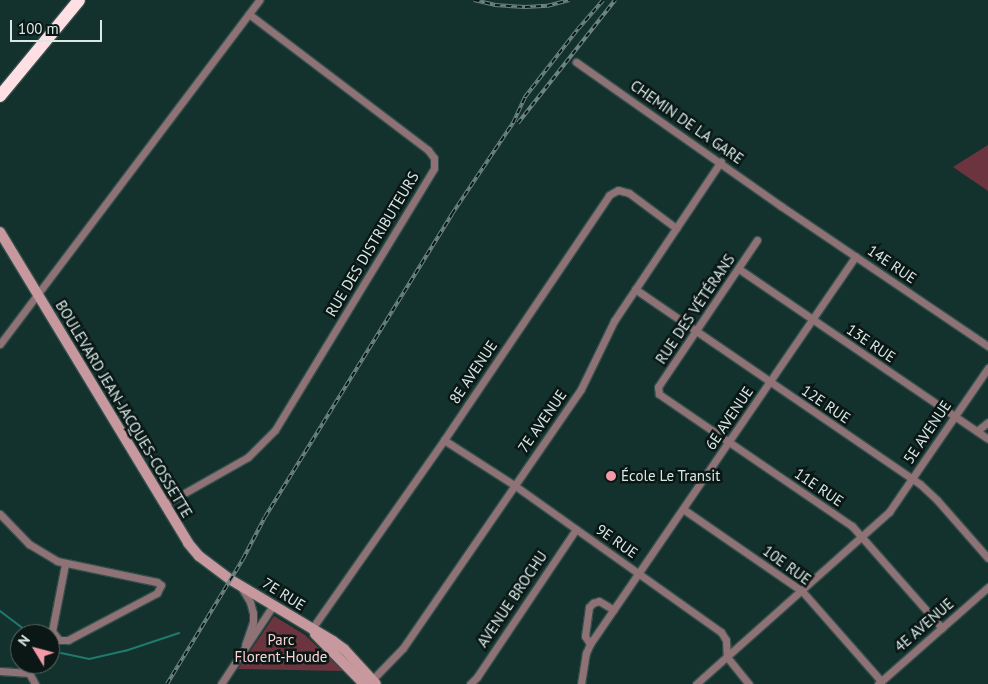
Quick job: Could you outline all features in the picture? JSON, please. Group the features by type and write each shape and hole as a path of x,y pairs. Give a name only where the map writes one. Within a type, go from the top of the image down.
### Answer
{"highway":[{"path":"0,96 79,0"}],"main road":[{"name":"BOULEVARD JEAN-JACQUES-COSSETTE","path":"0,232 37,296 188,542 208,564 240,585"},
{"name":"7E RUE","path":"240,585 274,604 311,630 344,649 370,683"}],"street":[{"path":"0,344 260,0"},
{"name":"RUE DES DISTRIBUTEURS","path":"165,504 248,457 275,430 434,168 434,158 428,150 249,14"},
{"name":"CHEMIN DE LA GARE","path":"576,62 721,161 781,206"},
{"name":"7E AVENUE","path":"370,683 403,648 588,379 614,321 721,161"},
{"name":"8E AVENUE","path":"311,630 444,440 609,195 618,190 628,193 676,228"},
{"name":"14E RUE","path":"781,206 988,346"},
{"name":"RUE DES VÉTÉRANS","path":"659,394 658,387 757,240"},
{"name":"6E AVENUE","path":"590,644 856,256"},
{"name":"13E RUE","path":"739,269 811,320 988,439"},
{"name":"12E RUE","path":"635,289 913,479 937,500 988,558"},
{"name":"5E AVENUE","path":"696,684 889,512 988,368"},
{"name":"11E RUE","path":"659,394 852,526 942,628"},
{"path":"977,431 988,422"},
{"name":"9E RUE","path":"444,440 514,485 721,632 726,640 727,657 749,684"},
{"name":"10E RUE","path":"683,509 802,591 879,682"},
{"path":"0,514 29,544 65,564 157,582 161,585 157,593 68,640 60,640"},
{"name":"AVENUE BROCHU","path":"470,684 576,529"},
{"path":"53,624 65,564"},
{"path":"240,585 250,602 253,613 250,632 241,654"},
{"name":"4E AVENUE","path":"879,682 988,587"},
{"path":"580,684 586,653 590,644 585,636 589,608 593,603 600,601 614,610"},
{"path":"221,684 274,604"}],"green space":[{"path":"988,145 988,191 953,167"},
{"name":"Parc Florent-Houde","path":"274,616 305,635 343,671 238,669"}],"waterway":[{"path":"0,611 18,624"},
{"path":"61,653 89,659 125,651 179,633"}],"railway":[{"path":"474,0 495,5 525,7 547,6 569,0"},
{"path":"167,684 243,559 265,517 452,214 513,123 525,97 603,0"},
{"path":"518,123 615,0"}],"place":[{"name":"École Le Transit","path":"611,476"}]}
